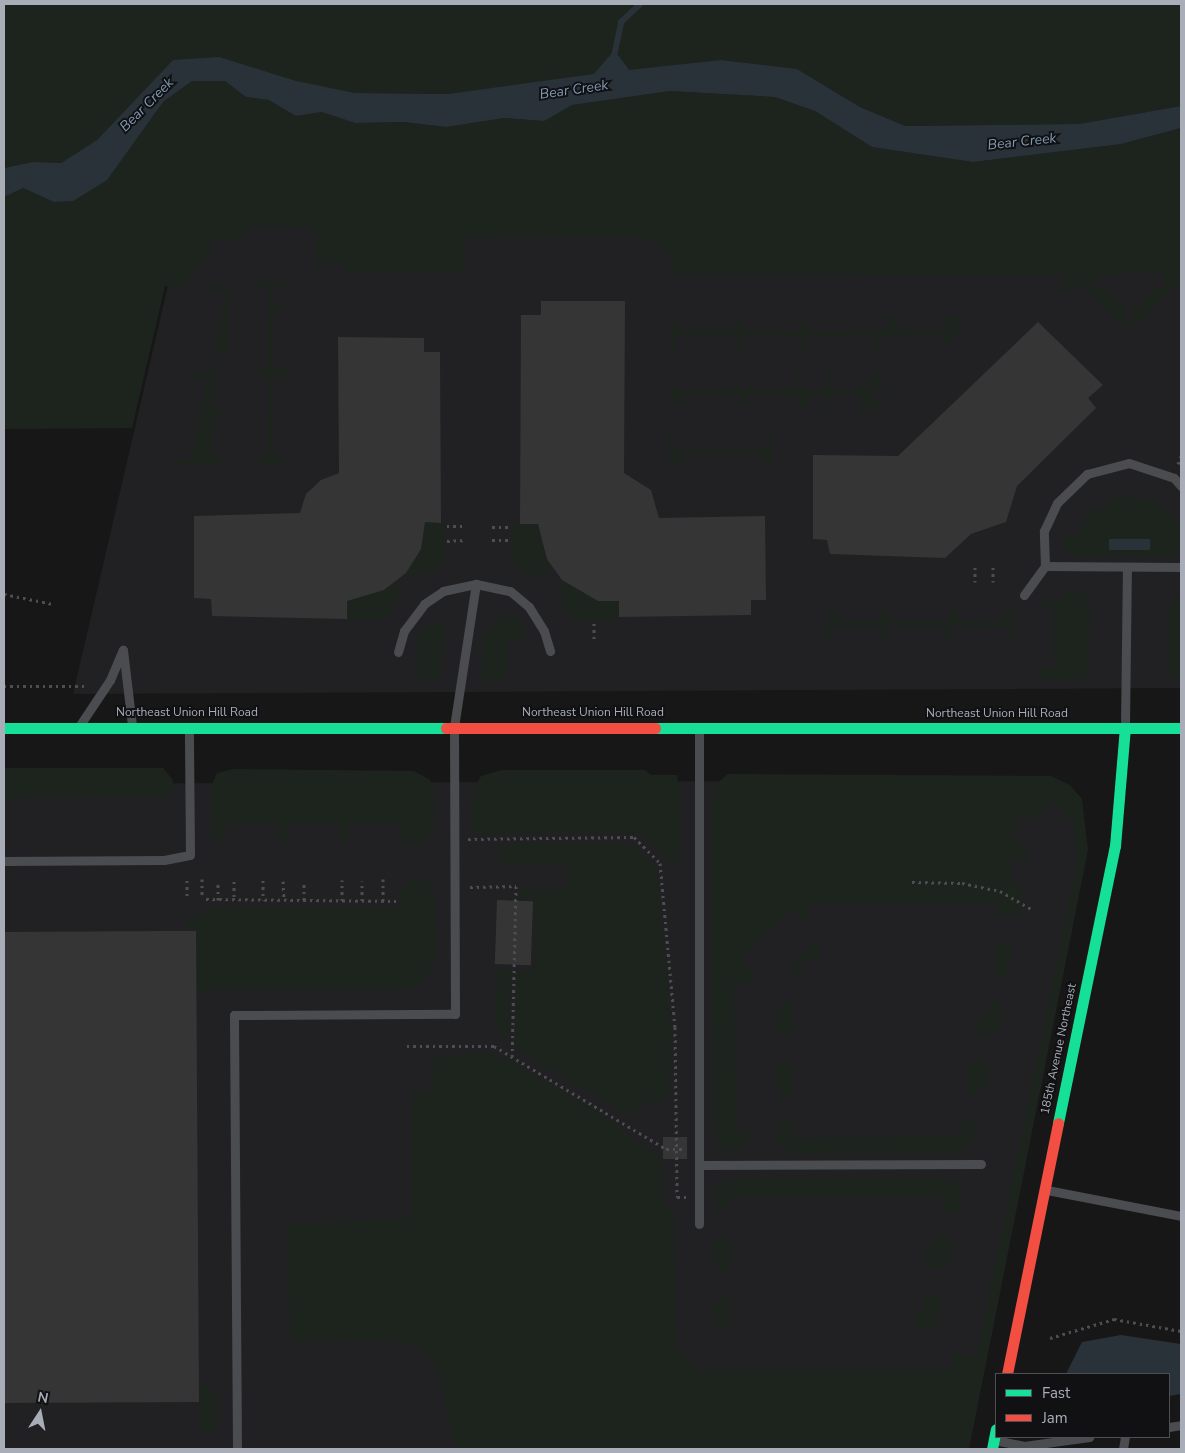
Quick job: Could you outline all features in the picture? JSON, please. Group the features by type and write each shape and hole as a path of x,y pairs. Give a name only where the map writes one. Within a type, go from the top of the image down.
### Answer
{"main road":[{"name":"Northeast Union Hill Road","path":"4,728 189,726 1181,728"},
{"name":"185th Avenue Northeast","path":"1007,1373 1115,846 1125,728"}],"lane":[{"path":"1024,595 1045,566 1044,531 1057,503 1087,474 1129,463 1174,478 1181,486"},
{"path":"1045,566 1181,567"},
{"path":"1125,728 1127,567"},
{"path":"237,1449 234,1015 455,1014 453,888 454,727 476,584"},
{"path":"398,652 404,631 424,604 443,590 476,584 510,591 529,608 544,631 550,651"},
{"path":"78,728 110,680 123,650 132,727"},
{"path":"4,861 164,860 190,855 189,726"},
{"path":"699,728 699,1224"},
{"path":"700,1166 981,1164"},
{"path":"1044,1190 1181,1216"},
{"path":"994,1439 1024,1446 1082,1438"}],"path":[{"path":"447,526 465,526"},
{"path":"492,527 510,527"},
{"path":"447,541 465,540"},
{"path":"492,540 510,540"},
{"path":"975,567 975,582"},
{"path":"993,567 993,582"},
{"path":"4,594 53,604"},
{"path":"594,623 594,641"},
{"path":"4,686 94,686"},
{"path":"453,839 634,837 660,863 675,1027 677,1197 699,1196"},
{"path":"383,879 383,901"},
{"path":"187,880 187,896"},
{"path":"202,880 202,896"},
{"path":"263,880 263,900"},
{"path":"283,880 284,900"},
{"path":"304,880 304,900"},
{"path":"342,880 342,901"},
{"path":"218,881 218,900"},
{"path":"234,881 234,899"},
{"path":"362,881 362,901"},
{"path":"912,882 962,883 1000,891 1031,908"},
{"path":"453,888 516,886 512,1057"},
{"path":"206,899 396,901"},
{"path":"407,1046 494,1046 666,1149"},
{"path":"1050,1338 1114,1319 1181,1331"}],"shaded area":[{"path":"4,4 1181,4 1181,106 1079,124 905,126 860,107 797,69 722,60 448,94 355,93 173,60 97,140 61,163 33,162 4,168"},
{"path":"192,81 225,81 246,97 270,100 296,116 323,112 355,123 404,122 446,127 504,118 543,121 572,105 670,91 775,97 815,111 872,147 973,162 1121,144 1181,128 1181,279 1133,330 1133,306 1144,306 1143,297 1153,296 1152,288 1165,288 1164,274 1129,273 1094,277 1094,287 1109,288 1109,297 1117,297 1118,305 1127,306 1126,330 1080,284 1070,293 1064,292 1063,275 672,274 673,261 662,247 637,237 466,238 464,272 345,273 345,262 315,263 315,227 253,226 236,241 211,241 210,255 192,273 183,289 165,286 132,428 4,429 4,197 23,188 54,202 107,179 163,102"},
{"path":"1181,163 1181,688 73,694 183,221"},
{"path":"258,280 285,281 285,286 273,286 273,306 284,306 284,310 273,311 273,368 288,368 288,375 273,375 273,457 286,458 286,465 254,465 254,457 268,457 269,374 252,373 252,368 268,368 269,287 258,287"},
{"path":"216,283 226,283 229,288 228,346 225,352 215,353 214,409 227,410 227,414 214,414 213,460 224,460 224,465 173,465 175,457 191,461 207,380 192,376 193,371 209,374 226,294 215,291"},
{"path":"889,315 897,315 897,330 943,331 943,316 961,318 963,325 943,346 942,337 881,336 882,348 876,349 875,336 808,336 808,347 803,347 802,336 741,336 742,348 736,348 735,336 676,335 676,349 670,349 671,316 676,316 676,329 736,330 736,316 741,317 742,330 802,331 802,317 807,317 807,331 889,330"},
{"path":"869,374 877,374 885,381 870,394 877,403 891,389 894,392 875,410 860,410 858,394 829,394 829,410 825,410 824,396 806,396 805,408 799,408 799,396 748,395 747,407 742,407 741,395 681,395 681,409 671,399 670,378 675,378 675,390 733,390 733,377 739,377 739,390 796,390 797,375 802,375 802,390 827,390 828,375 834,375 833,390 868,389"},
{"path":"669,437 674,437 675,450 766,450 766,438 773,437 772,462 763,466 762,456 681,455 680,465 675,465 670,459"},
{"path":"1121,495 1159,504 1171,514 1181,530 1181,556 1080,556 1068,553 1060,535 1075,538 1089,514"},
{"path":"425,522 445,523 444,563 413,580 406,573 421,549"},
{"path":"538,524 552,565 543,580 513,564 513,525"},
{"path":"565,582 598,601 619,601 619,620 571,619 561,600 560,588"},
{"path":"393,583 401,592 386,619 347,619 347,601 384,590"},
{"path":"1065,592 1083,593 1091,604 1088,671 1082,680 1038,679 1038,668 1054,668 1054,610 1039,608 1045,598 1055,602"},
{"path":"1181,592 1181,681 1172,676 1166,665 1169,610"},
{"path":"888,608 888,621 950,621 950,609 957,609 958,621 1004,622 1004,611 1013,611 1013,641 1009,643 1008,627 951,626 951,641 946,641 945,626 887,626 887,641 881,641 881,626 832,626 832,639 824,635 828,616 834,611 838,611 838,621 882,621 882,609"},
{"path":"514,616 525,625 527,633 522,640 507,639 507,680 481,680 483,637 500,617"},
{"path":"442,620 446,626 437,679 417,679 418,638 424,627"},
{"path":"4,768 163,768 173,780 174,797 4,798"},
{"path":"233,769 414,771 430,780 435,794 434,828 423,843 406,843 401,841 401,823 348,823 348,843 340,843 340,823 287,823 287,843 278,842 277,823 226,823 225,840 213,841 210,832 212,784 217,773"},
{"path":"501,770 645,770 651,775 677,775 681,801 679,863 669,862 640,833 477,834 471,829 474,789 481,776"},
{"path":"728,774 1051,776 1070,785 1082,799 1088,850 969,1449 456,1449 437,1366 418,1348 390,1341 291,1342 286,1225 412,1218 412,1092 430,1090 434,1056 492,1053 507,1059 623,1127 633,1141 662,1158 663,1208 674,1208 676,1355 692,1355 692,1370 952,1370 952,1354 976,1357 1079,852 1064,848 1077,844 1072,819 1059,818 1066,811 1051,801 1037,818 1015,818 1013,843 1029,844 1029,855 1024,859 1012,860 1011,883 1019,884 1025,891 1018,915 998,916 996,903 809,903 808,918 804,921 792,909 741,958 753,971 753,983 734,983 736,1130 750,1130 750,1138 744,1147 733,1153 718,1145 714,1130 711,803 717,783"},
{"path":"1053,780 1079,801 1083,843 971,1430 873,1449 4,1449 4,784"},
{"path":"498,844 632,844 657,869 672,1035 669,1100 648,1102 630,1116 516,1050 516,970 534,970 535,899 518,899 518,890 567,890 566,864 498,863"},
{"path":"422,879 435,888 436,953 429,973 415,986 399,990 196,990 196,931 186,931 186,925 206,907 399,907 399,891 408,880"},
{"path":"1001,942 1009,944 1012,950 1009,973 998,978 994,974 995,946"},
{"path":"813,943 820,945 819,959 803,959 802,972 794,976 792,965"},
{"path":"511,969 509,1046 496,1026 495,970"},
{"path":"990,1001 997,1002 1002,1009 997,1032 981,1037 977,1033 977,1019 986,1019"},
{"path":"791,1002 793,1033 789,1036 777,1031 776,1022 780,1004"},
{"path":"981,1059 989,1069 985,1089 973,1094 967,1092 968,1063"},
{"path":"791,1060 793,1091 789,1096 782,1095 776,1087 774,1074 777,1063"},
{"path":"964,1118 977,1124 978,1133 963,1152 800,1155 785,1150 776,1137 782,1121 791,1121 793,1138 959,1136 960,1121"},
{"path":"729,1178 942,1178 953,1180 960,1188 961,1209 953,1213 942,1212 942,1197 731,1197 729,1210 717,1209 713,1190"},
{"path":"938,1235 949,1237 953,1243 949,1267 926,1270 923,1252 932,1252 934,1238"},
{"path":"725,1236 730,1239 730,1269 727,1272 720,1271 713,1261 713,1244"},
{"path":"932,1294 939,1297 941,1306 937,1325 932,1329 917,1329 915,1312 923,1311 924,1295"},
{"path":"726,1296 730,1299 730,1328 725,1330 713,1322 713,1305"},
{"path":"199,1382 211,1388 217,1397 218,1425 212,1430 202,1430 199,1423"}],"water":[{"name":"Bear Creek","path":"612,53 618,55 629,70 721,60 797,69 860,107 905,126 1079,124 1181,106 1181,128 1121,144 973,162 872,147 815,111 775,97 670,91 572,105 544,121 504,118 446,127 404,122 355,123 322,112 296,116 269,100 246,97 225,81 192,81 163,102 107,180 73,201 54,202 23,188 4,197 4,168 33,162 61,163 97,140 173,60 219,57 296,81 355,93 448,94 594,74"},
{"path":"1109,539 1150,539 1150,550 1109,550"},
{"path":"1121,1335 1181,1344 1181,1394 1170,1396 1170,1373 1066,1373 1082,1342"}],"building":[{"path":"541,301 625,301 624,473 651,490 659,518 765,516 766,600 751,600 751,615 619,617 619,601 598,601 562,580 547,559 538,524 520,524 521,315 541,315"},
{"path":"1038,322 1103,385 1088,398 1096,408 1017,486 1006,522 971,534 945,558 830,554 827,540 813,539 813,455 898,456"},
{"path":"338,337 424,338 424,352 440,352 441,523 425,522 421,549 406,573 384,590 347,601 347,619 212,616 211,599 194,598 194,516 300,513 306,494 321,480 339,473"},
{"path":"497,900 533,901 531,965 495,964"},
{"path":"196,931 199,1402 4,1403 4,932"},
{"path":"663,1137 687,1137 687,1159 663,1159"}],"waterway":[{"path":"613,61 621,22 640,4"}],"traffic: fast":[{"path":"4,728 446,728"},
{"path":"655,728 1181,728"},
{"path":"1058,1123 1115,846 1125,728"},
{"path":"992,1449 995,1434"}],"traffic: jam":[{"path":"446,728 655,728"},
{"path":"1007,1373 1058,1123"}]}
